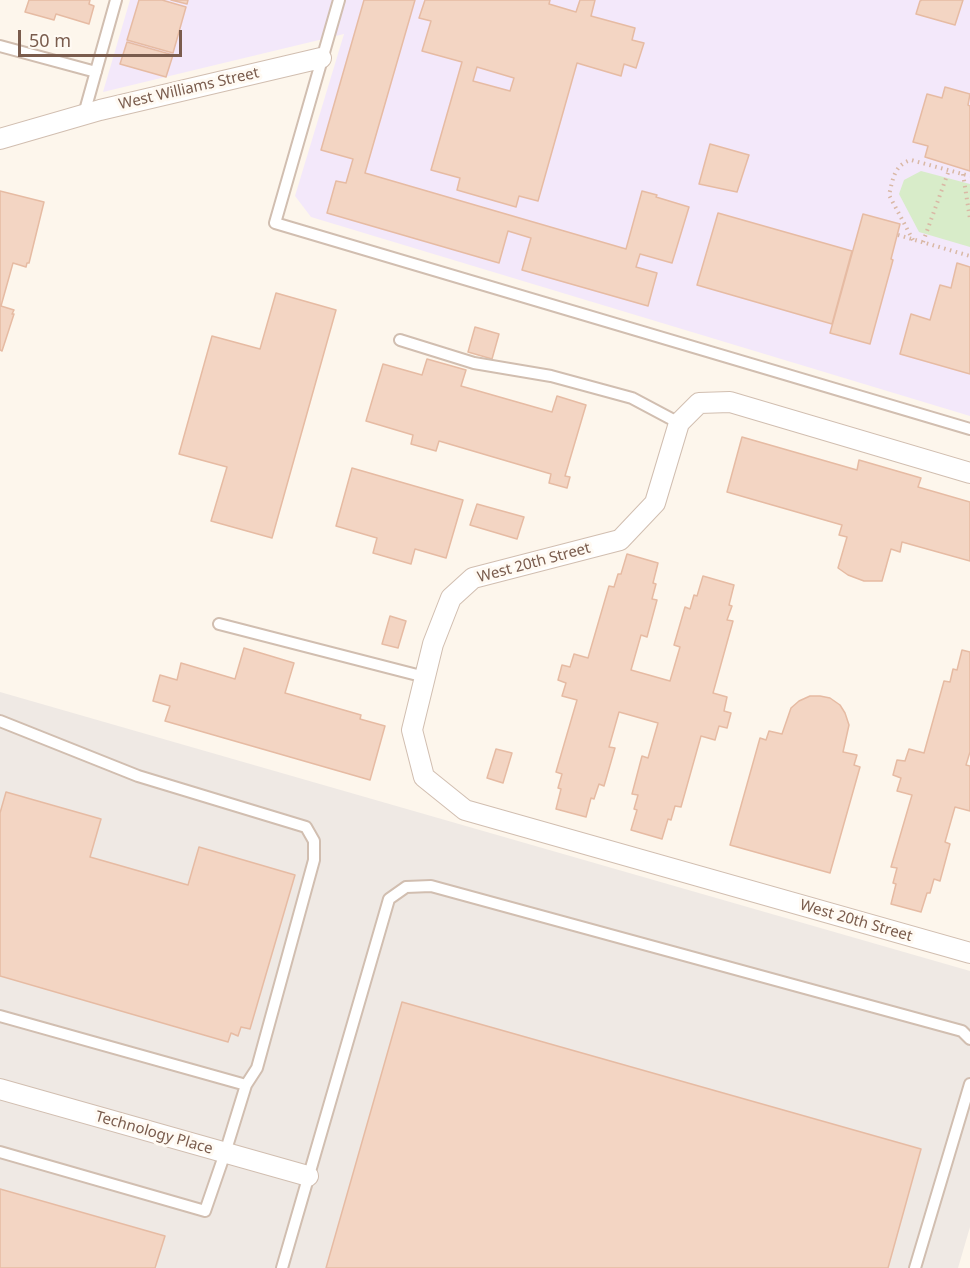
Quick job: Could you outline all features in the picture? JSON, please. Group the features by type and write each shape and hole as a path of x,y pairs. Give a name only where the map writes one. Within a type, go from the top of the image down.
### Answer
{"street":[{"name":"West Williams Street","path":"0,139 84,114 321,58"},
{"path":"679,423 699,403 730,402 970,473"},
{"name":"West 20th Street","path":"679,423 655,503 620,540 473,578 451,598 433,644 412,730 424,777 465,810 970,953"},
{"name":"Technology Place","path":"0,1089 308,1176"}],"lane":[{"path":"84,114 116,0"},
{"path":"339,0 275,223 970,429"},
{"path":"0,46 96,72"},
{"path":"400,340 474,363 551,376 632,398 679,423"},
{"path":"219,624 425,677"},
{"path":"0,721 138,776 306,827 314,841 314,860 257,1068 246,1085 205,1211 0,1152"},
{"path":"282,1268 389,899 406,887 431,886 962,1031 970,1038"},
{"path":"0,1016 246,1085"},
{"path":"915,1268 970,1084"}],"path":[{"path":"913,240 889,195 894,173 903,162 911,160 970,176"},
{"path":"922,242 949,170"},
{"path":"963,174 970,219"},
{"path":"898,235 970,256"}],"shaded area":[{"path":"130,0 970,0 970,416 311,217 295,196 344,34 103,92"},
{"path":"0,692 970,971 970,1227 958,1268 0,1268"}],"green space":[{"path":"921,171 970,184 970,247 919,232 899,194 904,180"}],"building":[{"path":"29,0 90,0 89,4 94,6 89,24 56,14 54,20 25,12"},
{"path":"139,0 162,0 186,7 173,53 127,40"},
{"path":"171,0 188,0 187,4"},
{"path":"364,0 415,0 365,173 626,249 642,191 689,207 672,263 640,254 636,267 657,273 648,306 522,270 531,238 508,231 499,263 327,213 336,181 346,183 353,159 321,150"},
{"path":"425,0 550,0 549,4 576,12 580,0 595,0 591,16 635,28 632,40 644,43 636,68 624,64 621,76 577,63 538,201 519,196 516,207 457,190 460,178 431,170 462,62 422,51 431,21 419,18","holes":["477,67 514,78 510,91 473,81"]},
{"path":"922,0 963,0 955,25 916,14"},
{"path":"127,42 173,55 166,77 120,64"},
{"path":"945,87 970,94 968,105 970,106 970,171 925,157 928,146 913,142 927,94 942,98"},
{"path":"710,144 749,155 737,192 699,184"},
{"path":"0,191 44,202 29,263 26,267 13,263 1,306 14,310 12,314 14,314 2,351 0,350"},
{"path":"718,213 852,251 832,324 697,285"},
{"path":"863,214 900,224 891,259 893,260 870,344 830,333"},
{"path":"957,263 970,267 970,374 900,354 911,314 930,320 940,285 951,288"},
{"path":"276,293 336,310 272,538 211,521 227,467 179,454 212,336 260,349"},
{"path":"475,327 499,334 492,359 468,352"},
{"path":"427,359 466,370 461,386 552,412 557,396 586,405 565,476 570,477 567,488 549,483 551,474 439,441 436,451 411,444 413,435 366,421 383,364 422,375"},
{"path":"742,437 857,470 859,460 921,478 918,487 970,502 970,561 902,542 900,552 891,549 882,581 864,581 848,575 838,568 847,537 839,535 842,525 727,492"},
{"path":"352,468 463,500 446,558 415,549 411,564 373,553 377,538 336,526"},
{"path":"477,504 524,517 517,539 470,525"},
{"path":"627,554 658,563 652,599 657,600 647,637 641,635 631,670 670,681 680,647 674,645 685,607 690,609 703,576 734,585 729,605 732,606 727,620 733,621 713,693 727,697 724,711 731,713 727,728 719,726 715,740 701,736 681,807 675,806 662,839 631,830 637,810 634,809 638,795 632,794 642,756 648,758 658,723 619,712 609,747 615,748 604,786 599,784 594,799 591,798 586,817 556,809 562,774 556,772 577,700 562,696 566,683 558,680 562,665 570,667 574,654 588,658 609,586 614,587"},
{"path":"390,616 406,621 398,648 382,644"},
{"path":"244,648 294,663 285,693 361,715 360,719 385,726 370,780 165,721 170,706 153,701 160,675 177,680 181,663 235,679"},
{"path":"962,650 970,652 970,752 966,765 970,766 970,811 955,807 945,842 950,844 940,881 934,879 921,912 891,904 897,868 891,867 912,795 897,791 901,778 893,775 897,760 905,761 909,749 924,753 944,681 950,682 953,669 957,670"},
{"path":"810,696 830,698 840,705 849,725 843,752 857,755 854,765 860,767 830,873 730,845 760,738 766,740 769,731 782,734 791,708"},
{"path":"496,749 512,753 503,783 487,778"},
{"path":"6,792 101,819 90,857 188,885 199,847 295,875 250,1029 241,1027 238,1036 231,1033 228,1042 0,976 0,813"},
{"path":"402,1002 921,1149 888,1268 326,1268"},
{"path":"0,1189 165,1236 155,1268 0,1268"}]}
